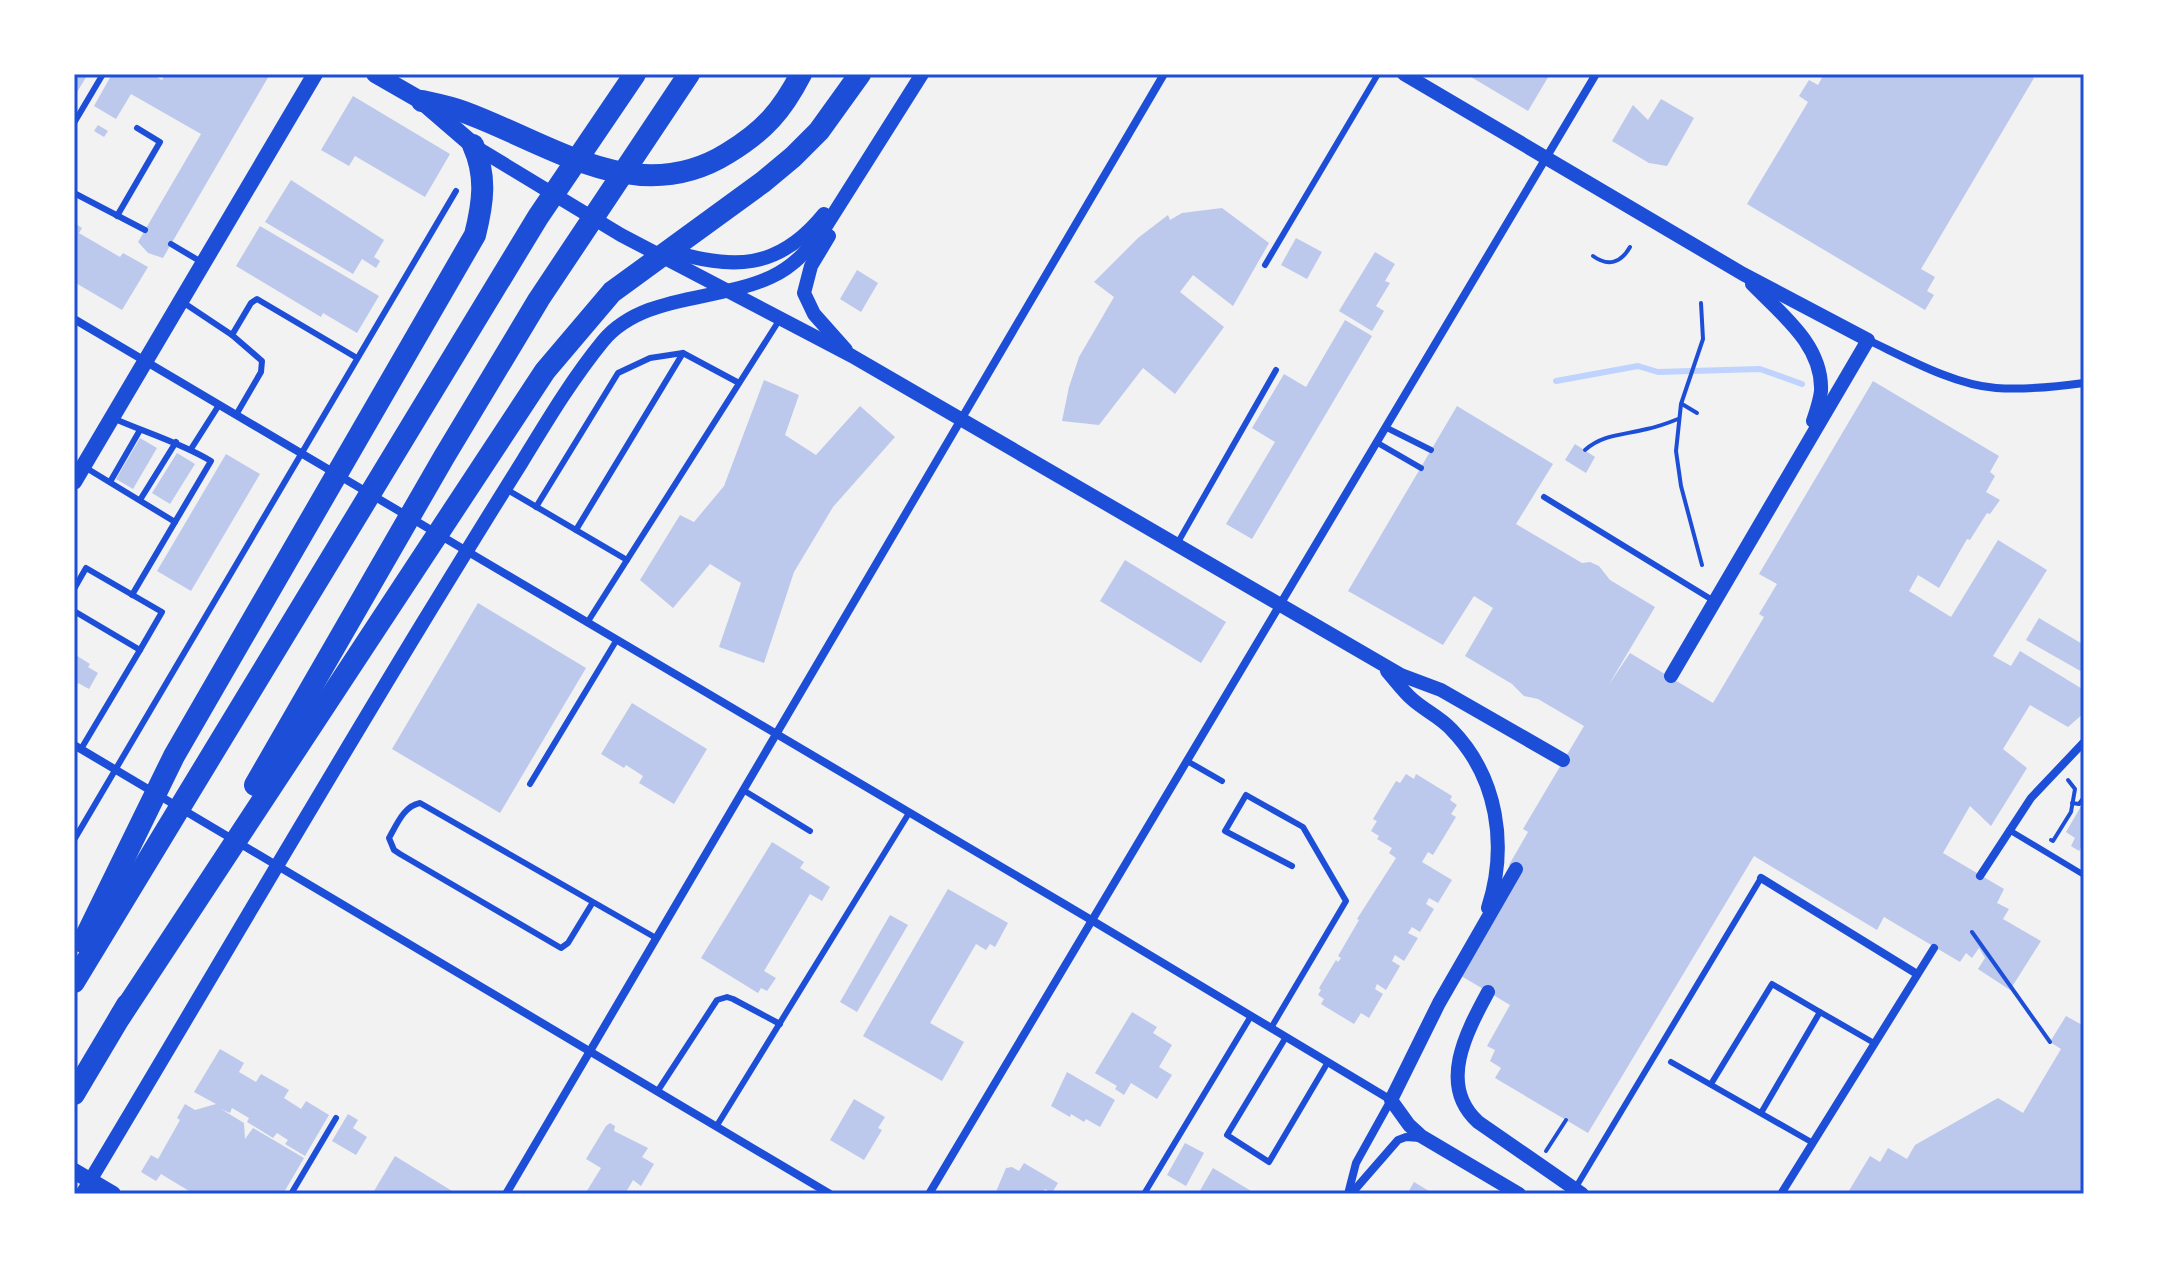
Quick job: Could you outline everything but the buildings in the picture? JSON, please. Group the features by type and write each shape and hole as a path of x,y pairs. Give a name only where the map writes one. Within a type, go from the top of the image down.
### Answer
{"highway":[{"path":"74,982 538,217 635,74"},
{"path":"74,1094 523,326 689,74"},
{"path":"120,1017 545,371 612,292 793,157 819,131 860,74"},
{"path":"422,101 460,110 584,163 644,177 679,175 711,164 766,128 798,81"},
{"path":"74,961 174,756 475,235 484,185 480,159 473,145"}],"main road":[{"path":"74,482 315,74"},
{"path":"375,74 422,101 473,145"},
{"path":"74,1171 86,1187 113,1194"}],"street":[{"path":"86,1187 275,865 467,551 559,402 606,338 636,315 693,297 728,292 773,276 797,260 812,246 922,74"},
{"path":"506,1194 1164,74"},
{"path":"1404,74 1743,274 1868,340 1941,374 1994,388 2054,388 2084,383"},
{"path":"929,1194 1596,74"},
{"path":"473,145 621,235 852,356 1401,675 1441,690 1563,760"},
{"path":"621,235 706,262 744,262 775,254 795,243 846,193"},
{"path":"846,193 841,216 811,266 804,293 814,314 852,356"},
{"path":"1743,274 1798,331 1814,353 1820,371 1821,392 1810,437"},
{"path":"74,319 1391,1100 1409,1125 1428,1140 1519,1194"},
{"path":"1671,676 1868,340"},
{"path":"1379,662 1412,699 1451,729 1476,763 1486,784 1499,842 1491,899 1480,929"},
{"path":"1980,876 2031,798 2084,742"},
{"path":"77,747 830,1194"},
{"path":"1349,1194 1356,1163 1480,929 1516,869"},
{"path":"1761,878 1917,974"},
{"path":"1781,1194 1934,948"},
{"path":"1488,992 1460,1054 1458,1087 1469,1114 1578,1192"},
{"path":"1349,1194 1398,1140 1406,1137 1428,1140"}],"lane":[{"path":"74,123 103,74"},
{"path":"1265,265 1378,74"},
{"path":"117,216 160,142 137,128"},
{"path":"74,840 456,191"},
{"path":"74,193 145,230"},
{"path":"171,244 203,263"},
{"path":"232,335 251,303 257,299 357,358"},
{"path":"181,301 232,335 262,361 261,372 236,415"},
{"path":"587,623 780,319"},
{"path":"536,507 618,373 650,358 683,353 739,383"},
{"path":"576,530 683,353"},
{"path":"1177,544 1276,370"},
{"path":"191,449 219,405"},
{"path":"111,418 162,440 176,442 211,461 132,595"},
{"path":"1385,427 1431,450"},
{"path":"110,482 140,430"},
{"path":"140,500 176,442"},
{"path":"1376,442 1421,468"},
{"path":"83,466 175,522"},
{"path":"505,489 627,560"},
{"path":"1544,497 1714,601"},
{"path":"74,589 86,568 162,612 77,747"},
{"path":"74,611 140,650"},
{"path":"530,784 616,641"},
{"path":"1187,761 1222,781"},
{"path":"743,790 810,831"},
{"path":"1271,1028 1346,901 1303,827 1246,795 1225,831 1292,866"},
{"path":"593,902 568,943 561,948 400,854 394,850 389,838 400,817 411,805 420,803 656,938"},
{"path":"716,1127 909,813"},
{"path":"2009,830 2084,875"},
{"path":"1578,1192 1761,878"},
{"path":"1711,1084 1772,984 1874,1043"},
{"path":"657,1092 717,1000 733,999 780,1024"},
{"path":"1761,1113 1820,1012"},
{"path":"1144,1194 1251,1016"},
{"path":"1286,1037 1227,1135 1269,1162 1328,1062"},
{"path":"1671,1062 1813,1143"},
{"path":"291,1194 336,1118"}],"path":[{"path":"1593,256 1609,263 1619,261 1630,247"},
{"path":"1701,303 1703,339 1681,404 1676,451 1702,565"},
{"path":"1681,404 1697,413"},
{"path":"1585,450 1594,442 1615,434 1647,429 1678,419"},
{"path":"2041,834 2053,841 2071,812 2075,789 2068,779"},
{"path":"2072,803 2079,804 2084,797"},
{"path":"1972,932 2050,1042"}],"waterway":[{"path":"1556,381 1638,366 1658,372 1760,369 1802,384"}]}
